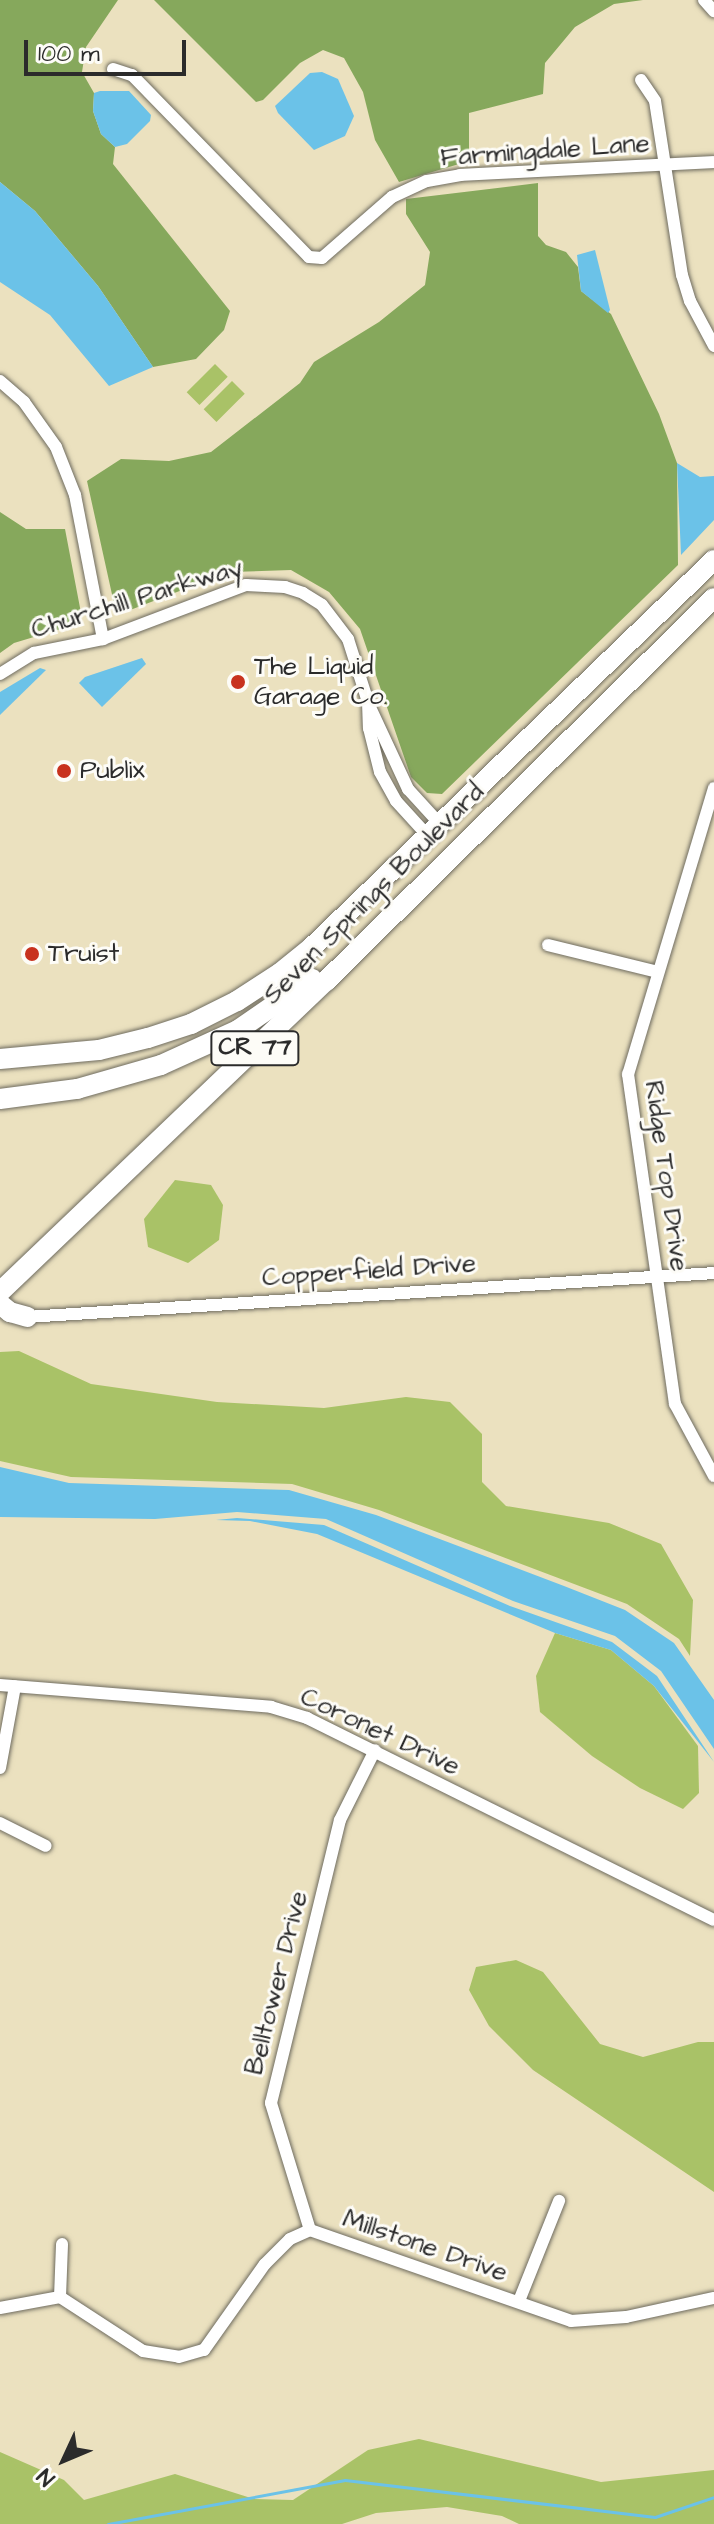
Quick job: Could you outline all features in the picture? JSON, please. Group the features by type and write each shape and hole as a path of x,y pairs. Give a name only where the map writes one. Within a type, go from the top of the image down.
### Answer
{"main road":[{"name":"Seven Springs Boulevard","path":"0,1059 99,1050 191,1024 237,1001 312,947 714,560"},
{"name":"Seven Springs Boulevard","path":"0,1292 326,981 714,598"},
{"path":"0,1099 77,1089 136,1074 180,1058 238,1030 281,1002 340,956 507,800"},
{"path":"0,1304 10,1312 27,1317"},
{"path":"0,1319 27,1317"}],"street":[{"path":"704,0 714,11"},
{"name":"Farmingdale Lane","path":"113,69 132,75 309,257 322,258 392,197 427,181 460,175 714,162"},
{"path":"641,80 655,101 682,275 690,301 714,346"},
{"path":"0,381 24,402 56,447 75,495 103,639"},
{"name":"Churchill Parkway","path":"0,674 34,653 103,639 246,585 285,587 322,605 337,621 352,650 368,702 369,728 380,772 396,801 433,829"},
{"name":"Ridge Top Drive","path":"714,788 628,1074 675,1404 714,1476"},
{"path":"548,945 658,972"},
{"name":"Copperfield Drive","path":"27,1317 714,1273"},
{"name":"Coronet Drive","path":"0,1685 271,1707 307,1718 714,1920"},
{"path":"0,1768 15,1686"},
{"name":"Belltower Drive","path":"310,2230 271,2103 340,1820 375,1750"},
{"path":"0,1823 46,1846"},
{"path":"519,2301 559,2201"},
{"name":"Millstone Drive","path":"60,2297 143,2351 179,2357 204,2350 265,2264 290,2239 310,2230 571,2321 626,2317 714,2298"},
{"path":"0,2308 60,2297 62,2244"}],"green space":[{"path":"0,0 118,0 86,47 82,72 94,93 93,111 101,134 115,147 113,164 230,311 224,330 196,359 153,367 98,286 35,211 0,182"},
{"path":"154,0 643,0 614,4 575,27 545,63 543,94 469,113 469,161 399,182 375,140 363,92 344,58 323,50 300,63 263,100 256,102"},
{"path":"538,183 538,236 546,245 566,252 578,267 581,291 611,314 659,414 677,463 678,565 442,794 427,793 411,777 360,629 329,592 291,570 229,572 125,612 115,608 87,481 121,459 169,461 211,452 300,383 314,362 379,322 425,285 430,252 406,214 406,199"},
{"path":"215,364 228,377 199,405 187,392"},
{"path":"232,381 245,394 216,422 204,409"},
{"path":"0,512 26,529 65,529 81,613 67,627 14,643 0,653"},
{"path":"175,1180 211,1185 223,1205 219,1240 188,1263 148,1247 144,1219"},
{"path":"19,1351 91,1384 217,1402 324,1408 406,1397 450,1402 482,1434 482,1482 506,1506 609,1523 661,1544 693,1600 690,1656 679,1639 627,1604 379,1510 292,1484 71,1477 0,1461 0,1352"},
{"path":"555,1633 611,1650 654,1686 698,1746 699,1793 683,1809 640,1788 592,1756 540,1712 536,1676"},
{"path":"516,1960 543,1972 600,2044 643,2057 698,2042 714,2042 714,2192 533,2070 489,2026 469,1990 476,1967"},
{"path":"419,2439 601,2482 714,2470 714,2524 519,2524 502,2516 447,2507 376,2513 342,2524 0,2524 0,2452 64,2480 84,2500 175,2474 254,2499 293,2500 368,2450"}],"water":[{"path":"322,72 338,79 354,116 345,136 314,150 275,106 310,73"},
{"path":"129,91 151,115 150,121 127,144 115,147 101,134 93,111 94,93"},
{"path":"0,182 35,211 98,286 153,367 109,386 50,315 0,282"},
{"path":"595,250 610,310 608,313 581,291 577,255"},
{"path":"677,463 700,477 714,476 714,520 681,555"},
{"path":"142,658 146,664 102,707 79,683 85,677"},
{"path":"40,668 46,670 0,715 0,692"},
{"path":"0,1467 69,1483 289,1490 376,1515 625,1610 674,1643 714,1700 714,1749 661,1671 615,1636 513,1601 326,1519 237,1512 155,1519 0,1517"},
{"path":"237,1518 324,1525 510,1606 612,1642 657,1676 714,1762 654,1686 611,1650 555,1633 317,1534 250,1521 216,1520"}],"waterway":[{"path":"108,2524 345,2480 655,2517 714,2497"}],"place":[{"name":"The Liquid Garage Co.","path":"238,682"},
{"name":"Publix","path":"64,771"},
{"name":"Truist","path":"32,954"}]}
